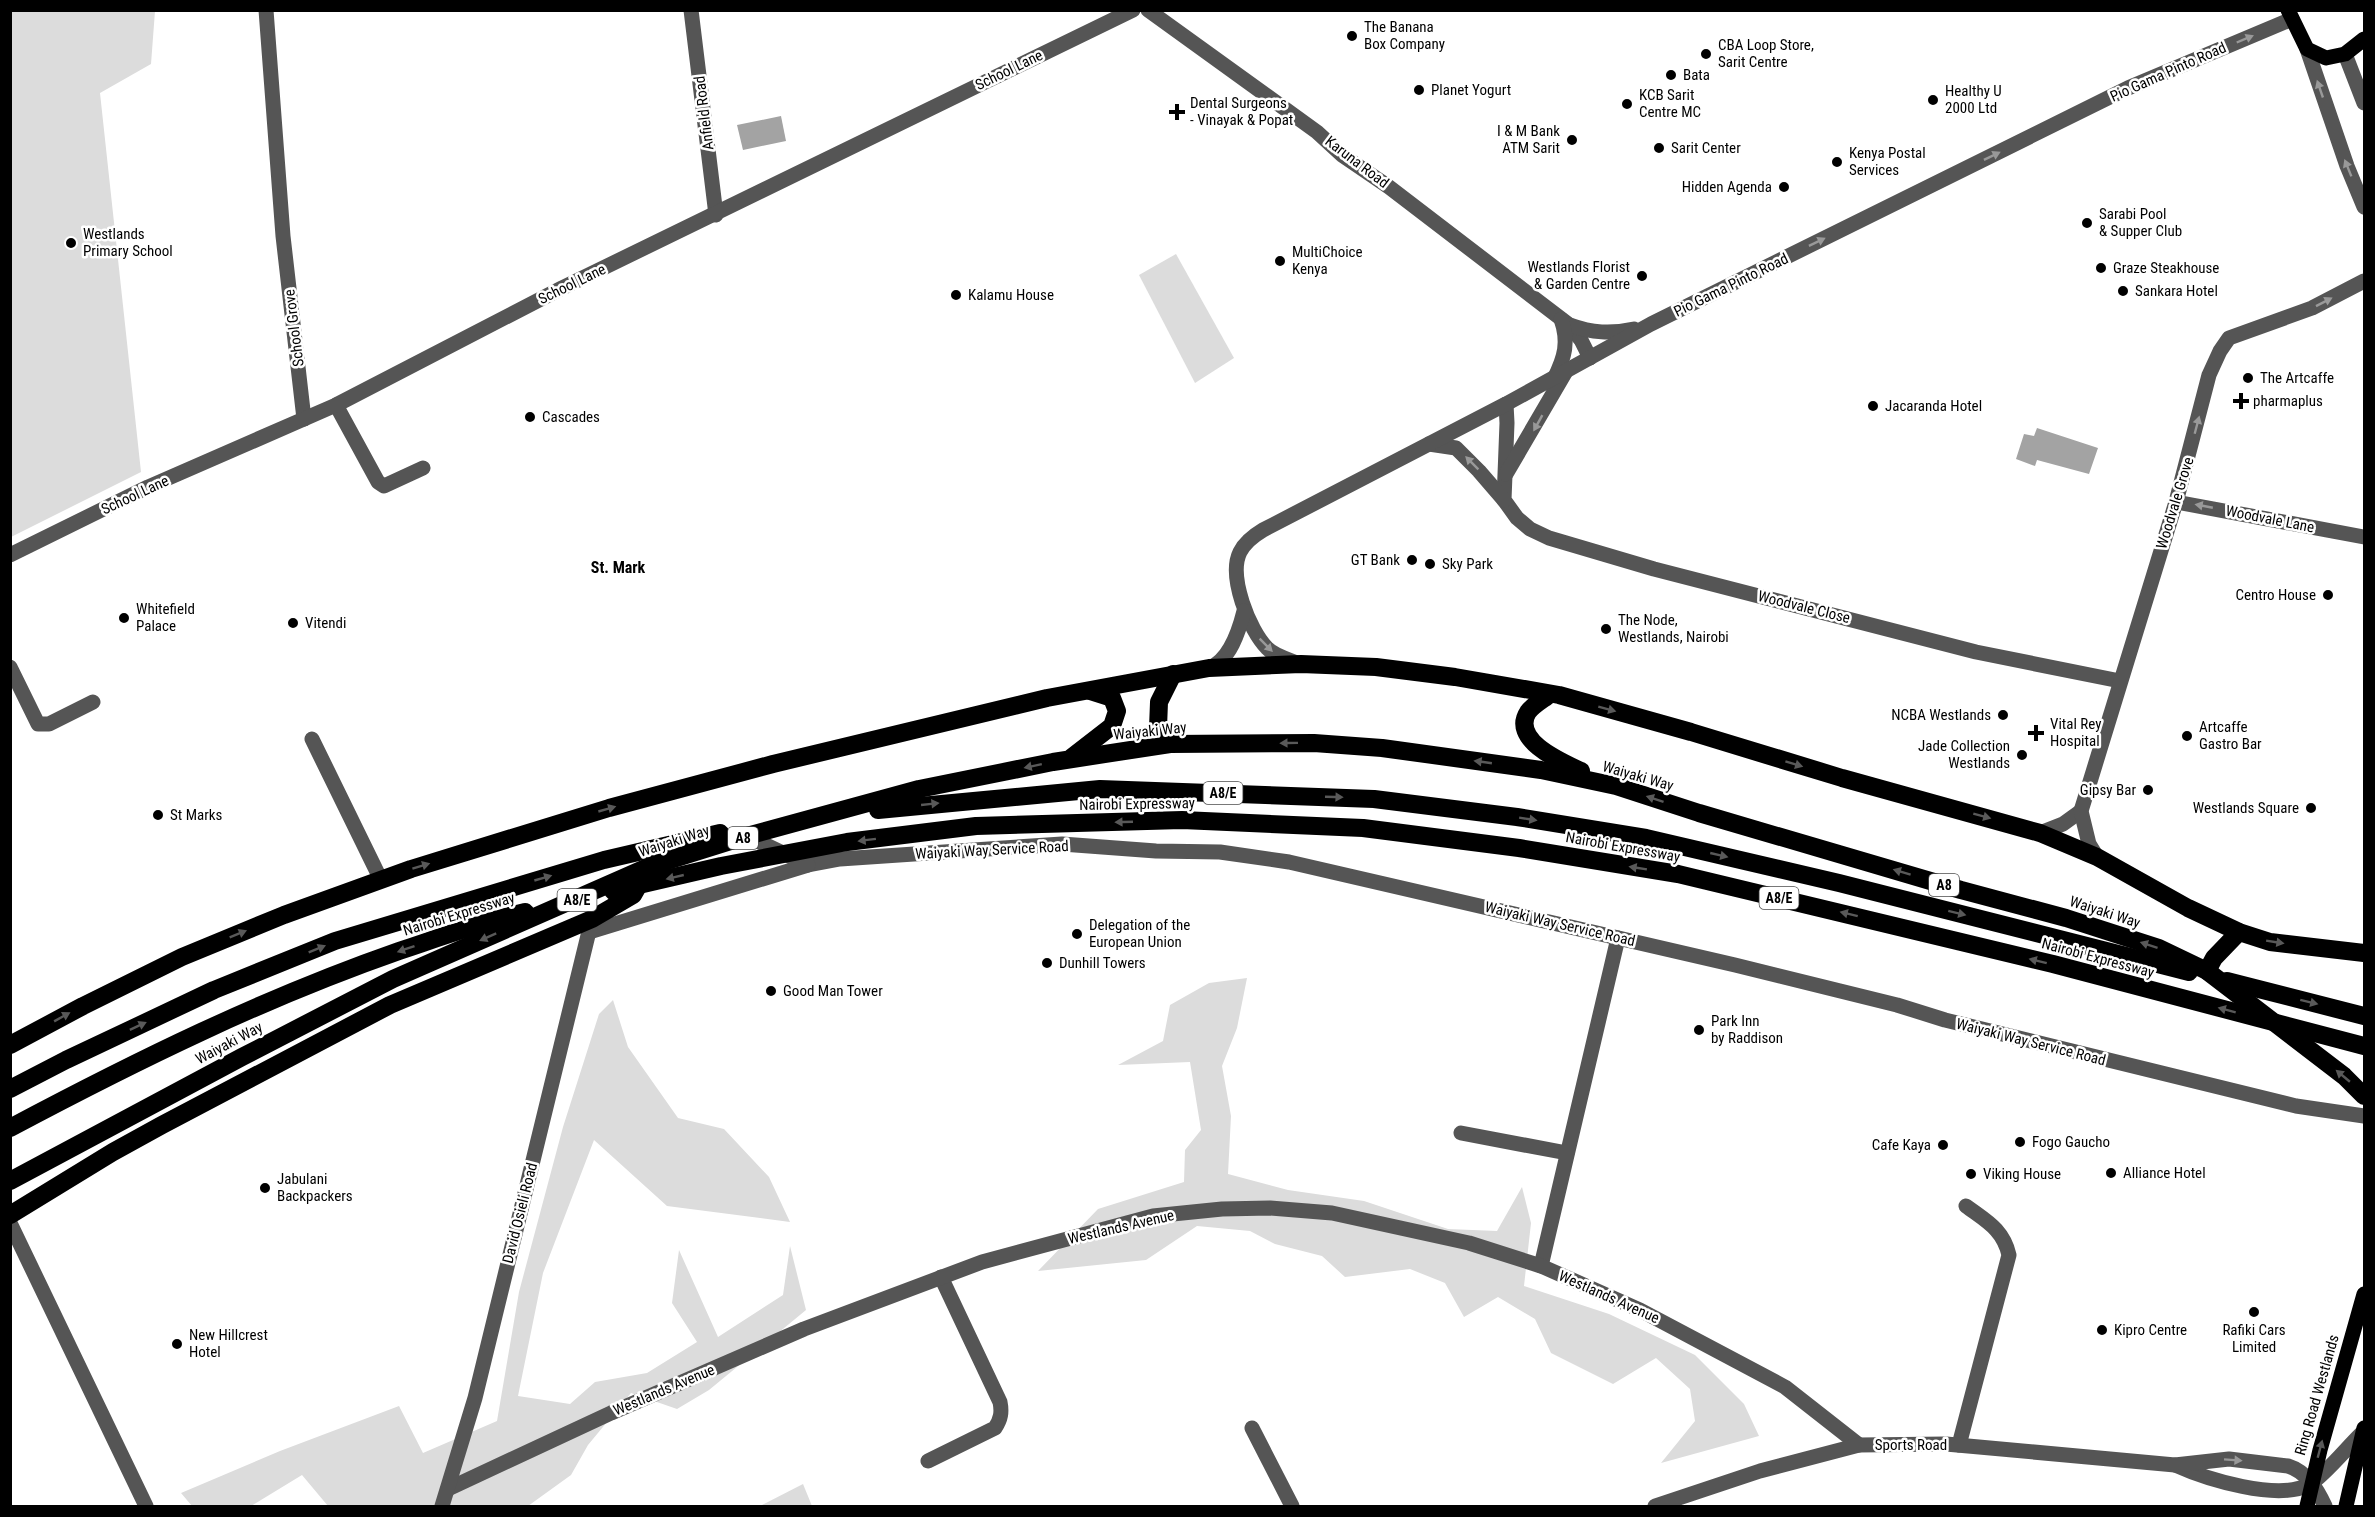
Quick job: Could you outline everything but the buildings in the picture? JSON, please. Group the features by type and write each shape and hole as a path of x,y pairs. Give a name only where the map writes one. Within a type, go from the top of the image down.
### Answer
{"highway":[{"path":"10,1045 182,957 284,915 381,880 609,808 762,767 1088,690 1209,668 1301,664 1376,667 1455,677 1551,694 1691,732 1842,778 2040,833 2097,856 2188,908 2239,932 2270,942 2364,953"},
{"path":"1170,744 1158,728 1159,702 1173,674"},
{"path":"1069,759 1112,726 1117,711 1112,698 1088,690"},
{"path":"1551,694 1529,710 1525,721 1531,741 1558,761 1616,786"},
{"name":"Waiyaki Way","path":"10,1181 393,979 648,867 747,836 919,789 1069,759 1170,744 1314,743 1382,748 1541,770 1616,786 1699,813 1961,890 2066,918 2159,948 2207,971 2344,1076 2364,1096"},
{"name":"Nairobi Expressway","path":"10,1089 214,990 335,941 604,860 774,821 1100,789 1374,799 1517,817 1646,838 1839,883 2364,1016"},
{"name":"Nairobi Expressway","path":"10,1128 80,1091 231,1018 310,983 482,922 721,866 847,842 976,826 1194,820 1363,828 1527,849 1678,874 1815,906 2053,964 2364,1046"},
{"path":"10,1215 123,1146 390,1005 591,925 633,895 648,867"},
{"path":"2207,971 2214,958 2239,932"}],"main road":[{"path":"2290,14 2307,49 2326,58 2345,54 2364,39"},
{"name":"Ring Road Westlands","path":"2307,1506 2364,1294"},
{"path":"2346,1506 2364,1430"}],"street":[{"name":"School Grove","path":"266,10 283,236 304,419"},
{"name":"Anfield Road","path":"691,10 716,215"},
{"name":"School Lane","path":"10,555 148,487 336,405 562,288 1133,10"},
{"name":"Karuna Road","path":"1148,10 1317,132 1342,154 1389,187 1565,322 1581,340 1590,358"},
{"name":"Pio Gama Pinto Road","path":"1301,664 1268,650 1244,611 1237,569 1239,555 1248,541 1263,530 1506,404 1652,324 2128,88 2290,14"},
{"path":"2307,49 2347,166 2364,207"},
{"path":"2345,54 2364,103"},
{"name":"Woodvale Grove","path":"2081,811 2176,502 2209,375 2224,343 2237,334 2318,305 2364,281"},
{"name":"Karuna Road","path":"1565,322 1593,332 1607,333 1652,324"},
{"path":"1506,474 1535,429 1560,375 1567,346 1565,322"},
{"path":"1504,500 1506,404"},
{"path":"336,405 378,482 384,486 423,468"},
{"name":"Woodvale Close","path":"1428,444 1456,448 1504,500 1517,518 1530,529 1549,538 1654,569 1976,652 2120,681"},
{"name":"Woodvale Lane","path":"2176,502 2364,537"},
{"path":"1209,668 1216,666 1232,643 1244,611"},
{"path":"10,667 38,724 49,724 93,702"},
{"path":"312,740 381,880"},
{"path":"2040,833 2063,824 2081,811 2089,844 2097,856"},
{"path":"747,836 808,865"},
{"name":"Waiyaki Way Service Road","path":"591,925 808,865 840,859 1062,844 1156,851 1220,852 1289,862 1746,968 1897,1005 1944,1020 2296,1106 2364,1116"},
{"name":"David Osieli Road","path":"442,1506 475,1398 591,925"},
{"path":"1541,1266 1618,938"},
{"path":"1461,1132 1567,1153"},
{"path":"1959,1445 2009,1255 2005,1240 1995,1227 1966,1206"},
{"name":"Westlands Avenue","path":"448,1489 611,1413 757,1349 982,1262 1153,1216 1222,1209 1270,1208 1332,1213 1469,1243 1541,1266 1640,1310 1785,1387 1859,1445"},
{"path":"10,1223 146,1506"},
{"path":"928,1461 995,1428 1002,1411 1000,1402 941,1277"},
{"path":"1252,1428 1292,1506"},
{"path":"2312,1483 2364,1430"},
{"name":"Sports Road","path":"1655,1506 1760,1471 1859,1445 1959,1445 2175,1465 2229,1459 2288,1467 2301,1472 2312,1483 2325,1506"},
{"name":"Sports Road","path":"2175,1465 2202,1477 2250,1487 2291,1490 2312,1483"}],"shaded area":[{"name":"Westlands Primary School","path":"10,11 155,11 151,64 100,93 141,472 11,537"},
{"path":"781,116 786,141 743,150 737,125"},
{"path":"1176,254 1234,358 1195,383 1139,275"},
{"path":"2037,428 2098,448 2089,474 2037,460 2035,466 2016,459 2024,434 2034,436"},
{"path":"1247,978 1237,1028 1222,1066 1231,1116 1228,1174 1288,1190 1364,1201 1448,1229 1497,1231 1522,1187 1531,1223 1524,1286 1609,1314 1695,1355 1744,1404 1759,1436 1661,1463 1695,1421 1690,1389 1656,1358 1613,1384 1551,1353 1535,1319 1498,1297 1464,1317 1445,1283 1410,1269 1345,1277 1322,1256 1275,1244 1250,1231 1197,1226 1146,1260 1038,1271 1098,1209 1184,1182 1185,1150 1201,1130 1190,1062 1118,1065 1163,1041 1170,1005 1209,983"},
{"path":"613,1000 628,1047 678,1118 724,1129 769,1177 790,1222 667,1206 594,1140 543,1273 518,1396 570,1404 595,1382 647,1373 697,1342 672,1303 679,1250 718,1337 783,1295 790,1246 806,1310 709,1390 677,1409 631,1393 588,1445 571,1475 528,1506 328,1506 302,1475 251,1506 192,1506 181,1493 280,1451 399,1406 423,1453 497,1421 519,1292 563,1127 599,1014"},
{"path":"803,1484 812,1506 760,1506"}],"place":[{"name":"The Banana Box Company","path":"1352,36"},
{"name":"CBA Loop Store, Sarit Centre","path":"1706,54"},
{"name":"Bata","path":"1671,75"},
{"name":"Planet Yogurt","path":"1419,90"},
{"name":"Healthy U 2000 Ltd","path":"1933,100"},
{"name":"KCB Sarit Centre MC","path":"1627,104"},
{"name":"Dental Surgeons - Vinayak & Popat","path":"1177,112"},
{"name":"I & M Bank ATM Sarit","path":"1572,140"},
{"name":"Sarit Center","path":"1659,148"},
{"name":"Kenya Postal Services","path":"1837,162"},
{"name":"Hidden Agenda","path":"1784,187"},
{"name":"Sarabi Pool & Supper Club","path":"2087,223"},
{"name":"Westlands Primary School","path":"71,243"},
{"name":"MultiChoice Kenya","path":"1280,261"},
{"name":"Graze Steakhouse","path":"2101,268"},
{"name":"Westlands Florist & Garden Centre","path":"1642,276"},
{"name":"Sankara Hotel","path":"2123,291"},
{"name":"Kalamu House","path":"956,295"},
{"name":"The Artcaffe","path":"2248,378"},
{"name":"pharmaplus","path":"2241,401"},
{"name":"Jacaranda Hotel","path":"1873,406"},
{"name":"Cascades","path":"530,417"},
{"name":"GT Bank","path":"1412,560"},
{"name":"Sky Park","path":"1430,564"},
{"name":"Centro House","path":"2328,595"},
{"name":"Whitefield Palace","path":"124,618"},
{"name":"Vitendi","path":"293,623"},
{"name":"The Node, Westlands, Nairobi","path":"1606,629"},
{"name":"NCBA Westlands","path":"2003,715"},
{"name":"Vital Rey Hospital","path":"2036,733"},
{"name":"Artcaffe Gastro Bar","path":"2187,736"},
{"name":"Jade Collection Westlands","path":"2022,755"},
{"name":"Gipsy Bar","path":"2148,790"},
{"name":"Westlands Square","path":"2311,808"},
{"name":"St Marks","path":"158,815"},
{"name":"Delegation of the European Union","path":"1077,934"},
{"name":"Dunhill Towers","path":"1047,963"},
{"name":"Good Man Tower","path":"771,991"},
{"name":"Park Inn by Raddison","path":"1699,1030"},
{"name":"Fogo Gaucho","path":"2020,1142"},
{"name":"Cafe Kaya","path":"1943,1145"},
{"name":"Alliance Hotel","path":"2111,1173"},
{"name":"Viking House","path":"1971,1174"},
{"name":"Jabulani Backpackers","path":"265,1188"},
{"name":"Rafiki Cars Limited","path":"2254,1312"},
{"name":"Kipro Centre","path":"2102,1330"},
{"name":"New Hillcrest Hotel","path":"177,1344"}],"district":[{"name":"St. Mark","path":"618,567"}]}
